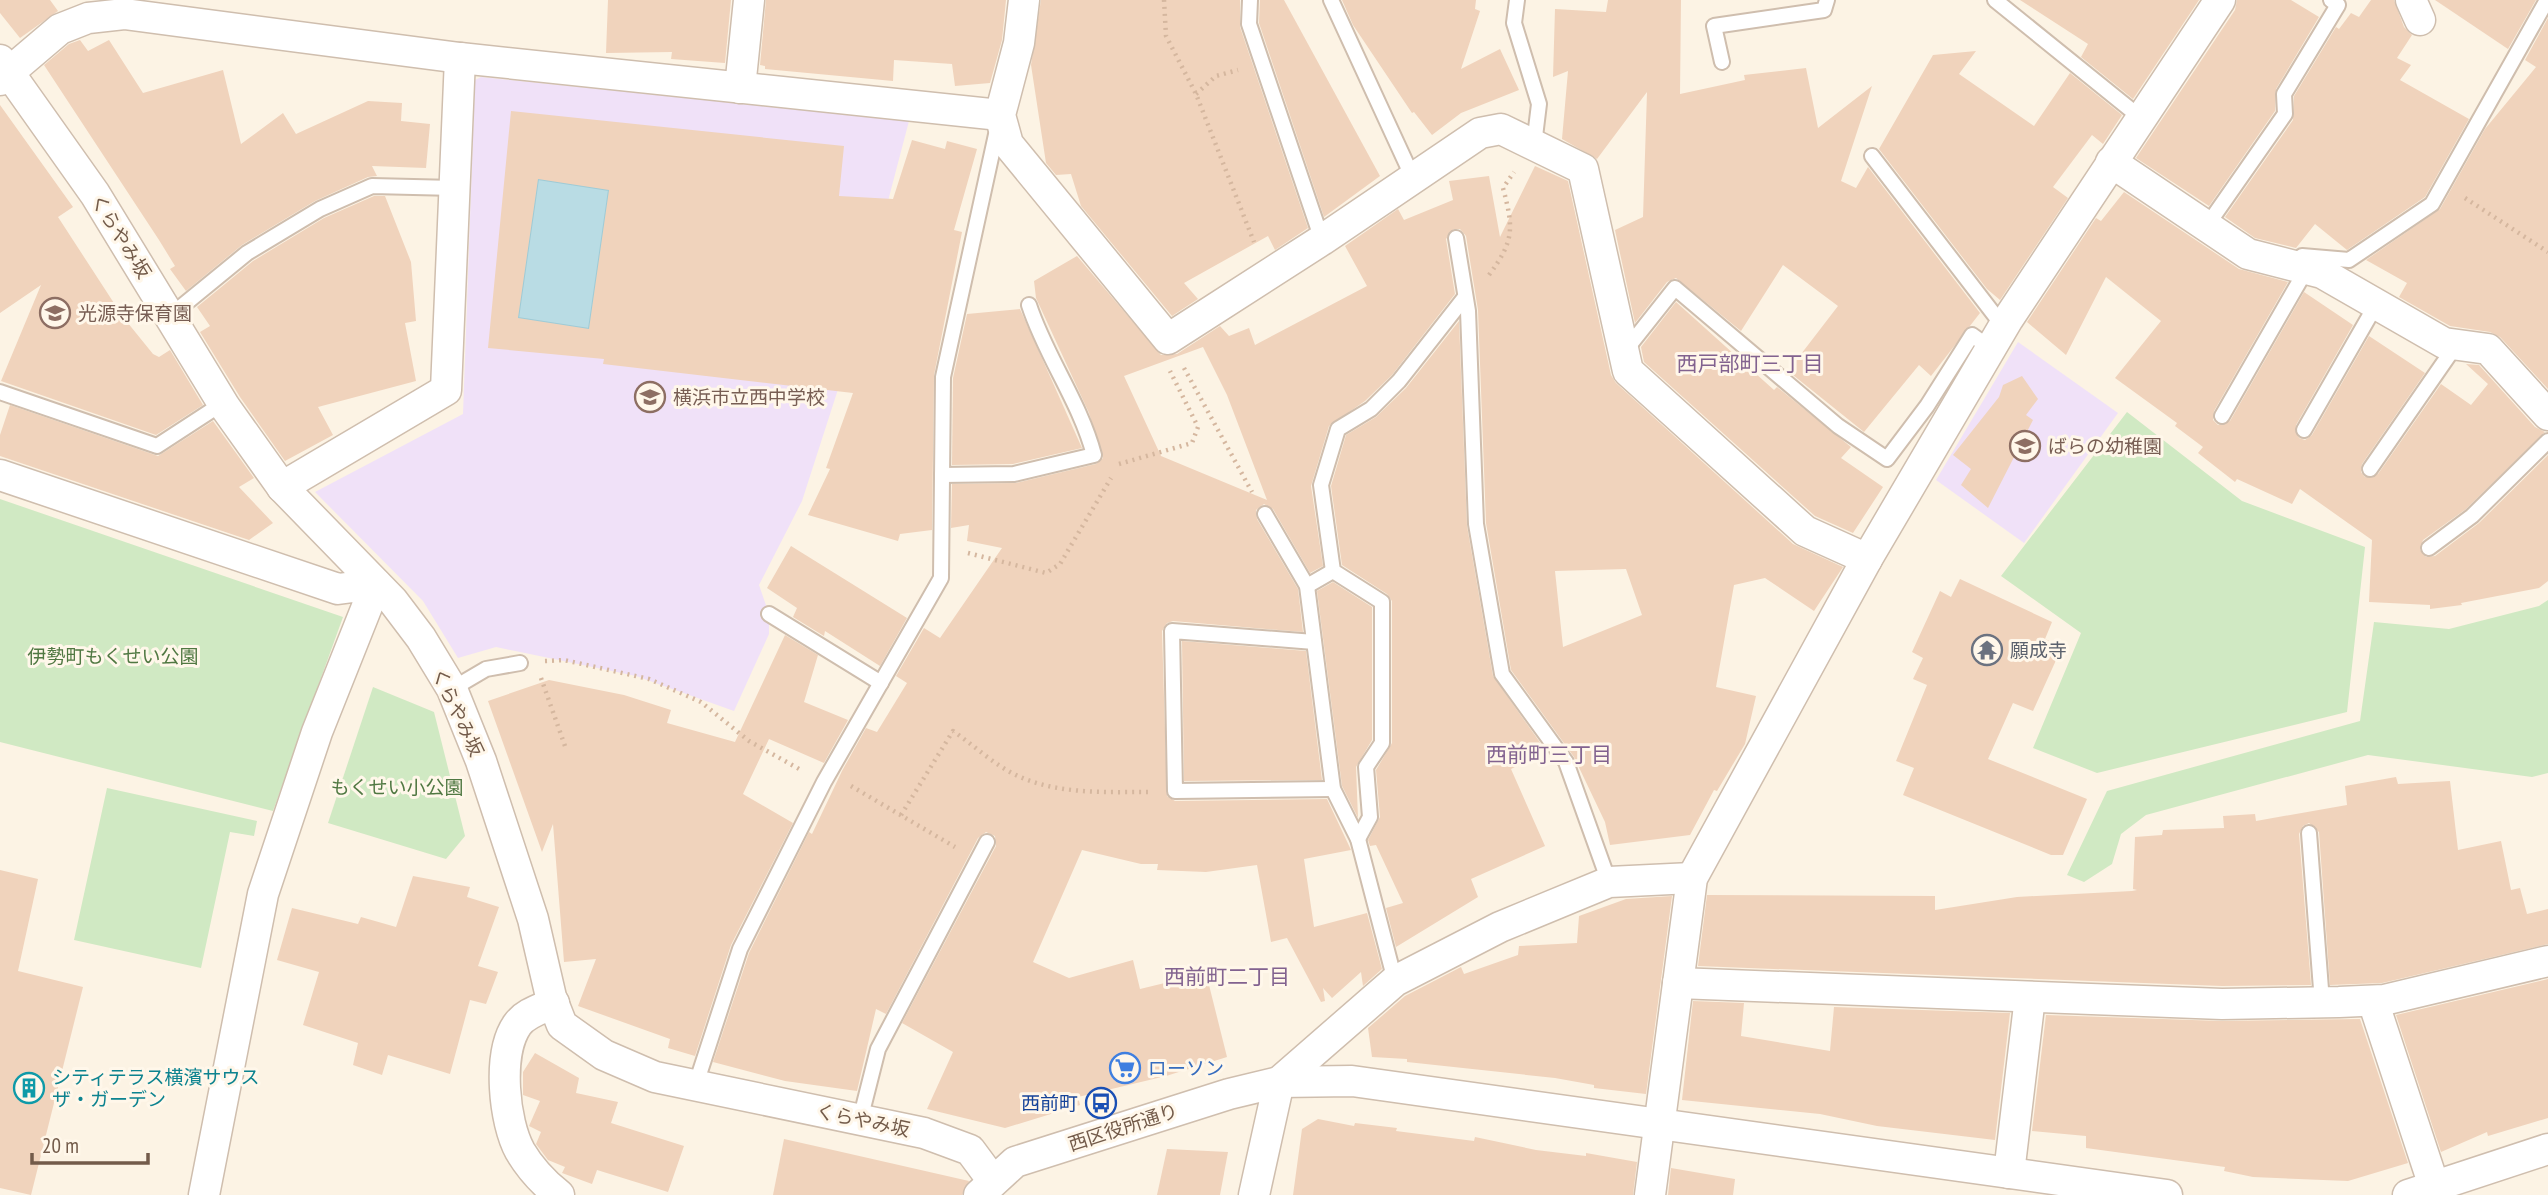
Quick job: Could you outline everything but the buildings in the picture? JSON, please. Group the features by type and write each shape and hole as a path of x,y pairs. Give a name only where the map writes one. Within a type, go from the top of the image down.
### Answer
{"street":[{"path":"740,88 749,0"},
{"path":"1024,0 1020,43 1000,115 1008,144 1168,339 1268,276 1480,133 1501,129 1583,169 1628,371 1805,531 1867,559"},
{"path":"1650,1195 1692,878 1867,559 1997,337 2220,0"},
{"path":"3,70 60,29 88,18 124,14 460,58 1000,115"},
{"path":"282,487 446,390 460,58"},
{"name":"くらやみ坂","path":"3,70 95,194 223,403 282,487 376,584 421,638 452,689 481,761 533,919 562,1025 604,1055 654,1077 924,1133 970,1150 986,1188"},
{"path":"2111,162 2241,250 2269,262 2322,273 2444,343 2488,349 2548,415"},
{"path":"0,475 338,589 376,584 317,732 263,894 204,1195"},
{"path":"1254,1195 1279,1082 1395,981 1500,927 1609,882 1692,878"},
{"path":"1678,983 2222,1004 2373,1001 2548,961"},
{"path":"1989,1179 2030,997"},
{"path":"2373,1001 2421,1191 2486,1182 2548,1149"},
{"path":"554,1003 529,1014 517,1025 507,1060 505,1092 519,1149 533,1170 559,1195"},
{"path":"1279,1082 1352,1081 1659,1124 1989,1179 2167,1195"},
{"name":"西区役所通り","path":"986,1188 1015,1161 1229,1094 1279,1082"}],"lane":[{"path":"1250,0 1249,24 1322,240"},
{"path":"1331,0 1413,178"},
{"path":"1517,0 1514,23 1539,104 1534,145"},
{"path":"1722,62 1714,26 1824,10 1827,0"},
{"path":"1995,0 2141,118"},
{"path":"2206,227 2285,114 2284,94 2338,5 2331,0"},
{"path":"2241,250 2349,260 2432,204 2547,0"},
{"path":"695,1087 740,949 826,778 942,578 943,377 1000,115"},
{"path":"1872,156 1997,337"},
{"path":"170,316 247,253 320,209 372,186 455,188"},
{"path":"1456,238 1465,297 1476,524 1502,674 1566,762 1609,882"},
{"path":"2222,416 2306,270"},
{"path":"1624,352 1675,288 1838,426 1887,459 1927,406 1972,335 1997,337"},
{"path":"1358,839 1370,817 1366,767 1382,743 1382,602 1333,571 1321,485 1338,429 1371,409 1399,381 1465,297"},
{"path":"2304,430 2376,303"},
{"path":"942,475 1014,474 1094,455 1088,433 1037,330 1029,305"},
{"path":"2371,469 2456,345"},
{"path":"0,392 157,446 223,403"},
{"path":"2429,548 2480,508 2548,441"},
{"path":"1265,514 1307,586 1334,789 1358,839 1395,981"},
{"path":"1307,586 1333,571"},
{"path":"769,614 881,683"},
{"path":"1314,642 1172,631 1175,791 1334,789"},
{"path":"452,689 486,669 520,663"},
{"path":"2309,833 2322,1002"},
{"path":"860,1120 878,1049 987,842"}],"path":[{"path":"1164,0 1166,36 1196,94 1268,276"},
{"path":"1196,94 1216,76 1262,63"},
{"path":"1465,297 1486,278 1508,249 1510,216 1503,188 1534,145"},
{"path":"2444,184 2548,252"},
{"path":"1168,339 1265,514"},
{"path":"942,546 1046,573 1060,564 1119,463 1192,443 1198,427 1166,362 1168,339"},
{"path":"520,663 564,660 649,679 701,702 749,741 901,815 977,860"},
{"path":"520,663 540,675 565,746"},
{"path":"901,815 953,731 1012,773 1047,785 1091,793 1175,791"}],"shaded area":[{"name":"横浜市立西中学校","path":"481,77 909,121 841,380 802,501 759,585 769,614 769,634 734,711 636,676 496,647 458,658 423,601 315,492 463,414 475,80"},
{"name":"ばらの幼稚園","path":"2018,342 2118,413 2024,543 1936,480"}],"green space":[{"path":"2127,412 2242,501 2365,547 2347,712 2097,773 2033,748 2081,633 2001,576"},
{"name":"伊勢町もくせい公園","path":"0,499 343,617 273,811 0,742"},
{"path":"2548,600 2548,773 2532,777 2368,755 2146,815 2121,834 2112,864 2084,882 2067,875 2107,791 2360,721 2374,622 2449,629 2539,606"},
{"name":"もくせい小公園","path":"373,687 434,712 465,836 446,859 328,823"},
{"path":"107,788 257,821 254,836 230,832 201,968 74,940"}],"water":[{"path":"538,179 609,190 589,329 518,318"}],"place":[{"name":"光源寺保育園","path":"55,313"},
{"name":"横浜市立西中学校","path":"650,397"},
{"name":"ばらの幼稚園","path":"2025,446"},
{"name":"願成寺","path":"1987,650"},
{"name":"ローソン","path":"1125,1068"},
{"name":"シティテラス横濱サウス ザ・ガーデン","path":"29,1088"},
{"name":"西前町","path":"1101,1103"}],"district":[{"name":"西戸部町三丁目","path":"1750,364"},
{"name":"西前町三丁目","path":"1549,755"},
{"name":"西前町二丁目","path":"1227,977"}]}
